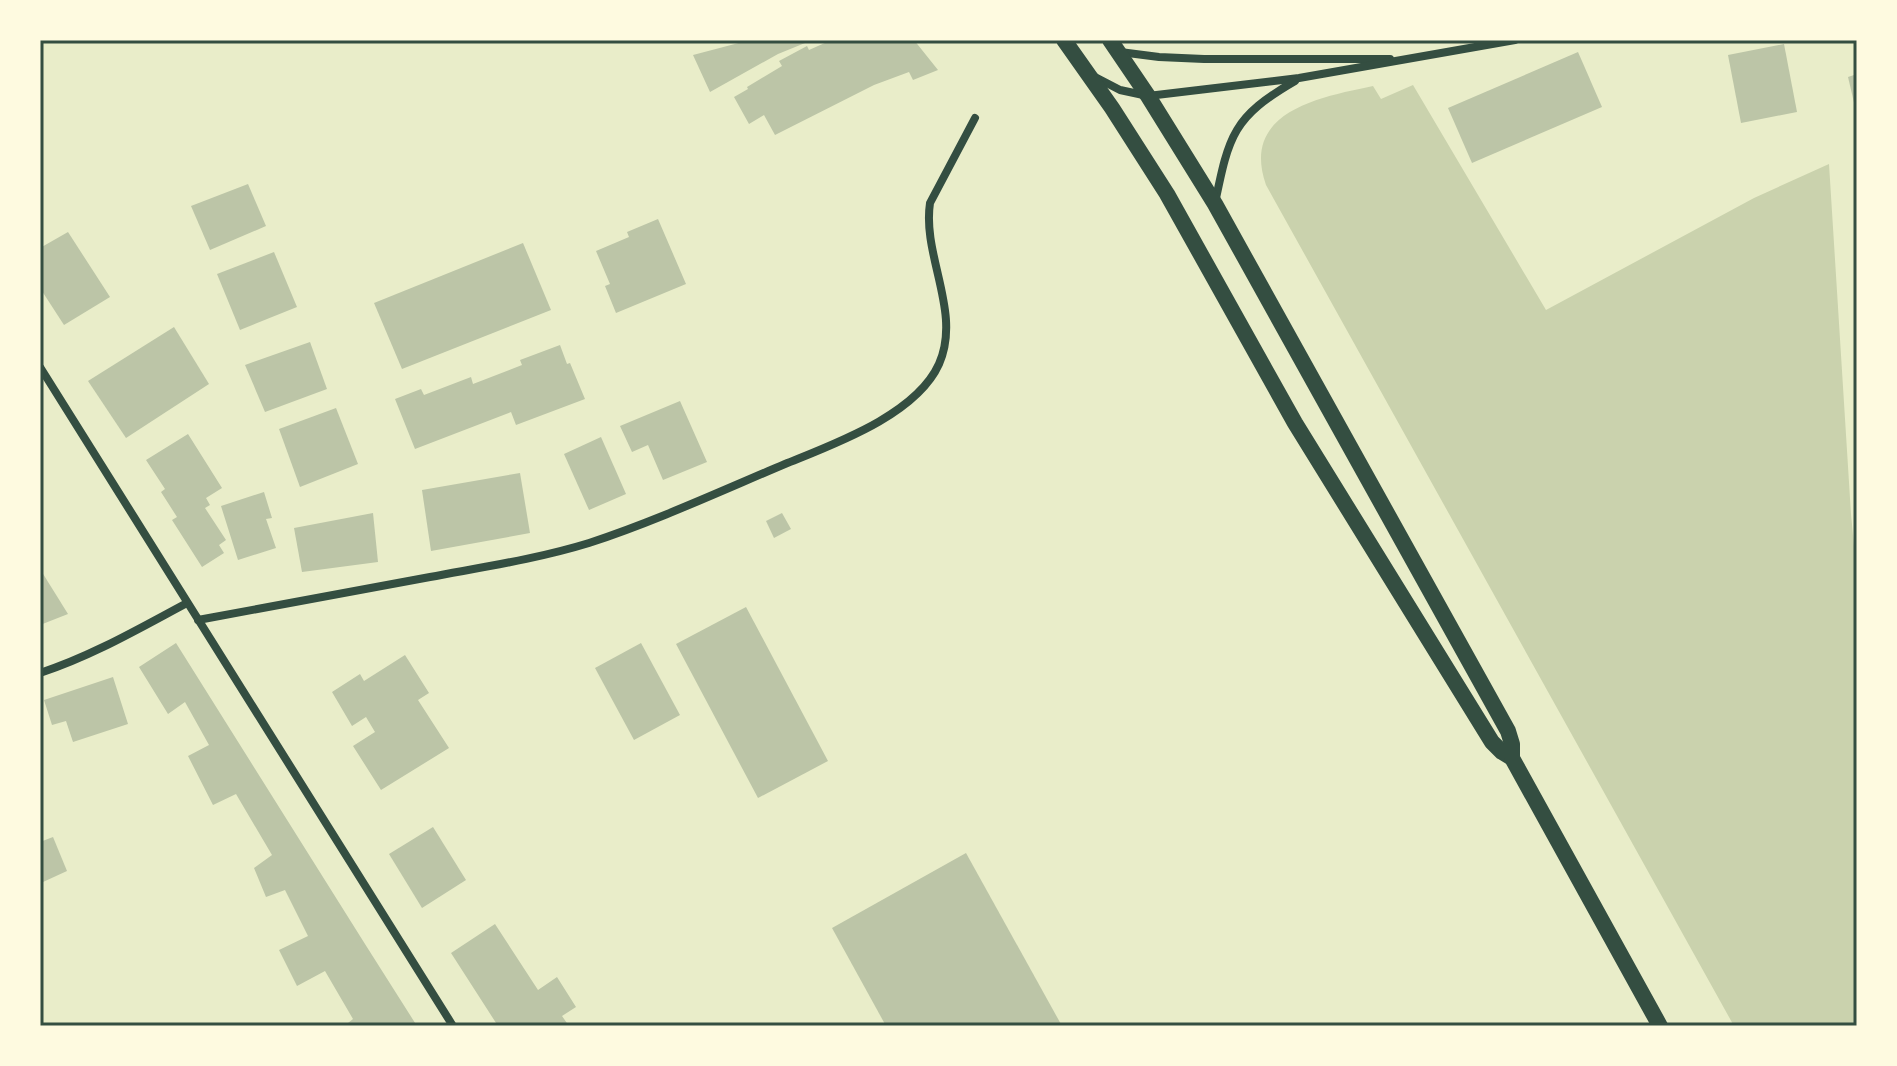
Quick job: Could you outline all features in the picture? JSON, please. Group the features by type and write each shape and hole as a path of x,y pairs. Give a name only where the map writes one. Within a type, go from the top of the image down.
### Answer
{"main road":[{"path":"1064,40 1167,194 1306,441 1467,702 1492,742 1512,758"},
{"path":"1115,46 1215,204 1508,731 1512,758 1660,1026"}],"street":[{"path":"1087,72 1120,90 1148,96 1299,78 1515,40"},
{"path":"1115,46 1159,57 1204,59 1414,58"},
{"path":"1215,204 1224,160 1235,132 1255,107 1299,78"},
{"path":"198,620 516,561 590,542 827,447 891,413 924,388 940,362 944,308 929,224 930,203 975,118"},
{"path":"40,367 453,1026"},
{"path":"40,673 116,641 187,603"}],"green space":[{"path":"1413,85 1546,310 1754,198 1829,164 1857,578 1857,1026 1734,1026 1266,185 1261,160 1264,140 1275,124 1290,112 1352,90 1373,86 1381,99"}],"building":[{"path":"750,40 803,40 805,43 778,54 710,92 693,55"},
{"path":"826,40 914,40 938,70 913,80 909,72 874,85 775,135 764,115 749,124 734,97 782,66 779,61"},
{"path":"1784,44 1797,112 1741,123 1728,55"},
{"path":"1578,52 1602,107 1472,163 1448,108"},
{"path":"1857,74 1857,111 1856,111 1848,77"},
{"path":"248,184 266,226 210,250 191,206"},
{"path":"658,219 686,284 616,313 605,286 610,284 596,251 629,237 627,232"},
{"path":"68,232 110,297 64,325 40,288 40,248"},
{"path":"523,243 551,310 402,369 374,303"},
{"path":"274,252 297,307 240,330 217,274"},
{"path":"174,327 209,384 126,438 88,381"},
{"path":"310,342 327,389 265,412 245,365"},
{"path":"560,345 585,399 516,425 511,412 415,449 395,399 421,389 424,395 471,377 473,384 522,365 520,360"},
{"path":"680,401 707,462 663,480 648,445 632,452 620,426"},
{"path":"336,408 358,464 300,487 279,429"},
{"path":"188,434 222,488 206,498 210,505 205,508 226,540 219,545 224,553 202,567 172,520 177,517 161,492 165,489 146,460"},
{"path":"601,437 626,494 589,510 564,454"},
{"path":"520,473 530,533 431,551 422,490"},
{"path":"264,492 272,518 266,519 276,548 238,560 221,506"},
{"path":"373,513 378,562 302,572 294,528"},
{"path":"782,513 791,529 774,538 766,521"},
{"path":"40,569 68,614 40,625"},
{"path":"746,607 828,761 758,798 676,644"},
{"path":"176,643 417,1026 350,1026 348,1023 353,1019 325,971 297,986 279,950 308,936 285,890 266,897 254,868 272,855 236,794 213,805 188,756 209,745 185,702 168,714 139,667"},
{"path":"641,643 680,715 634,740 595,668"},
{"path":"405,655 429,693 418,700 449,748 381,790 353,746 375,732 366,717 352,726 332,692 360,674 364,681"},
{"path":"113,677 128,724 73,742 66,721 52,725 44,700"},
{"path":"433,827 466,880 422,908 389,854"},
{"path":"53,837 67,871 43,882 40,842"},
{"path":"966,853 1062,1026 886,1026 832,928"},
{"path":"495,924 538,990 557,977 576,1007 562,1016 569,1026 498,1026 451,953"}]}
